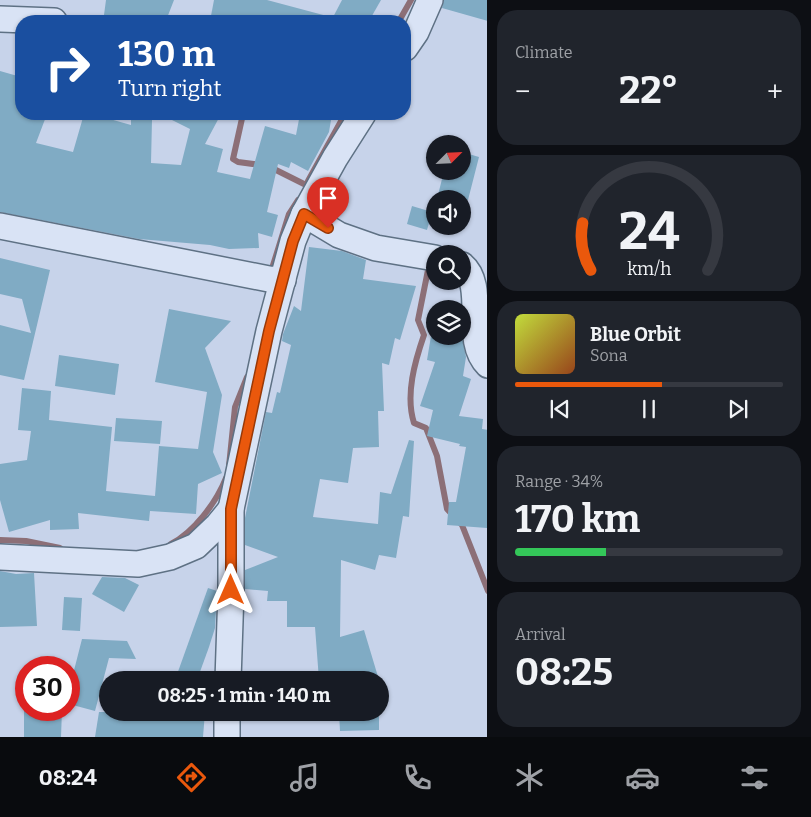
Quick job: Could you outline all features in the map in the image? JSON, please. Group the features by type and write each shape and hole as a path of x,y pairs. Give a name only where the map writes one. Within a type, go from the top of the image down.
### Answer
{"street":[{"path":"411,39 430,0"},
{"path":"0,19 15,20"},
{"path":"228,671 231,509 269,331 293,241 304,214 335,158 359,120"},
{"path":"304,214 339,235 376,248 426,256"},
{"path":"0,226 269,279 283,280"},
{"path":"471,275 476,344 487,365"},
{"path":"0,557 138,564 170,557 196,546 218,525 231,509"},
{"path":"227,721 227,737"}],"building":[{"path":"106,0 174,0 168,15 104,15"},
{"path":"214,0 267,0 323,15 211,15"},
{"path":"342,0 381,0 372,15 334,15"},
{"path":"444,0 487,0 487,21 442,8"},
{"path":"0,71 15,75 15,120 45,120 36,143 73,152 82,120 113,120 131,125 131,120 152,120 151,163 181,165 190,129 172,120 218,120 205,144 223,149 217,172 250,179 265,126 296,135 299,120 331,120 329,132 308,171 291,162 289,168 278,164 267,212 278,215 272,237 258,233 259,248 229,249 210,245 139,239 0,212"},
{"path":"471,155 479,157 471,190 439,190 442,180 471,180"},
{"path":"412,206 426,210 426,230 407,224"},
{"path":"309,247 342,251 366,260 363,279 416,286 400,340 395,338 389,365 382,363 384,411 378,411 379,447 353,448 348,483 320,479 313,517 378,524 380,492 391,494 409,440 414,441 409,517 403,516 396,558 379,555 375,570 341,560 340,637 364,630 376,671 318,671 315,627 287,627 287,601 267,601 268,591 245,589 245,570 278,557 245,545 245,518 266,412 272,413 277,392 280,393 291,345 282,341 283,334 294,306 301,311"},
{"path":"0,258 50,270 24,380 0,375 0,325 31,333 22,299 0,294"},
{"path":"169,309 231,321 205,348 222,395 213,452 222,473 198,484 196,514 150,511 149,521 78,513 79,529 50,530 50,520 9,532 0,500 0,464 27,460 31,431 18,430 22,388 51,391 49,420 112,427 106,491 155,496 159,446 198,449 207,392 155,382"},
{"path":"430,345 464,345 466,357 463,376 471,379 459,416 483,419 482,429 487,430 487,528 447,525 449,502 456,502 466,447 427,436 433,410 420,406 435,362 427,360"},
{"path":"59,355 119,364 115,395 55,386"},
{"path":"116,418 162,421 160,444 114,441"},
{"path":"0,571 16,574 34,573 37,626 0,627"},
{"path":"102,577 125,578 139,585 124,612 92,594"},
{"path":"208,588 217,591 215,628 200,671 178,671"},
{"path":"64,597 82,598 80,631 62,630"},
{"path":"82,639 127,641 136,659 109,658 106,671 99,671 99,696 95,711 80,707 80,656 78,656"},
{"path":"99,712 99,721 204,721 203,737 95,737"},
{"path":"24,721 62,721 61,737 24,737"},
{"path":"339,721 379,721 379,730 340,731"}],"waterway":[{"path":"402,15 411,0"},
{"path":"242,120 233,159 238,162 268,166 306,185"},
{"path":"308,181 342,120"},
{"path":"270,275 289,214 298,200"},
{"path":"426,280 418,320 424,335 412,378 411,412 414,423 426,428 437,456 447,509 462,525 487,588"},
{"path":"229,466 235,407 247,377"},
{"path":"171,544 180,539 203,516 222,488 226,478"},
{"path":"0,540 26,541 60,548"}],"route":[{"path":"231,590 231,509 269,331 293,241 304,214 328,228"}]}
